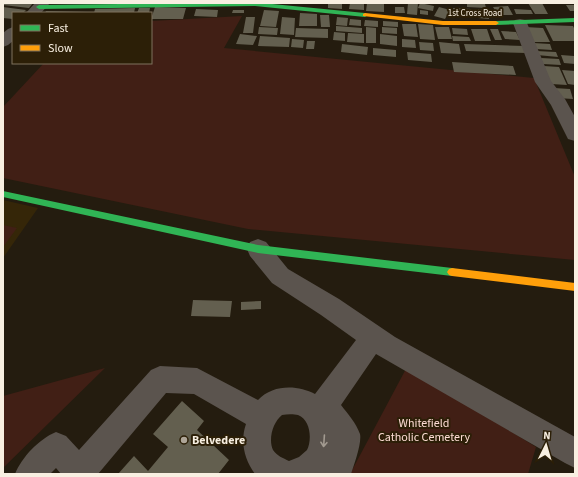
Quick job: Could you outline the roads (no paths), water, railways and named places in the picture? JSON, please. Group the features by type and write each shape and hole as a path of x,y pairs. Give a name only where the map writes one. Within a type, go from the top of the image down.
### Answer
{"street":[{"name":"1st Cross Road","path":"38,8 255,4 443,23 520,23 575,20"},
{"path":"520,23 542,82 567,103 575,134"},
{"path":"3,42 12,33"},
{"path":"3,194 258,249 575,287"},
{"path":"258,249 280,276 330,307 386,346 575,453"},
{"path":"333,474 340,464 346,436 321,409 300,401 289,400 279,402 269,408 262,417 258,428 257,440 259,452 266,463 280,473 298,474 309,469 318,461 323,450 325,437 321,409 373,337"},
{"path":"30,474 56,446 80,473 160,380 197,381 262,417"}],"place":[{"name":"Belvedere","path":"184,440"}],"park label":[{"name":"Whitefield Catholic Cemetery","path":"424,430"}]}
